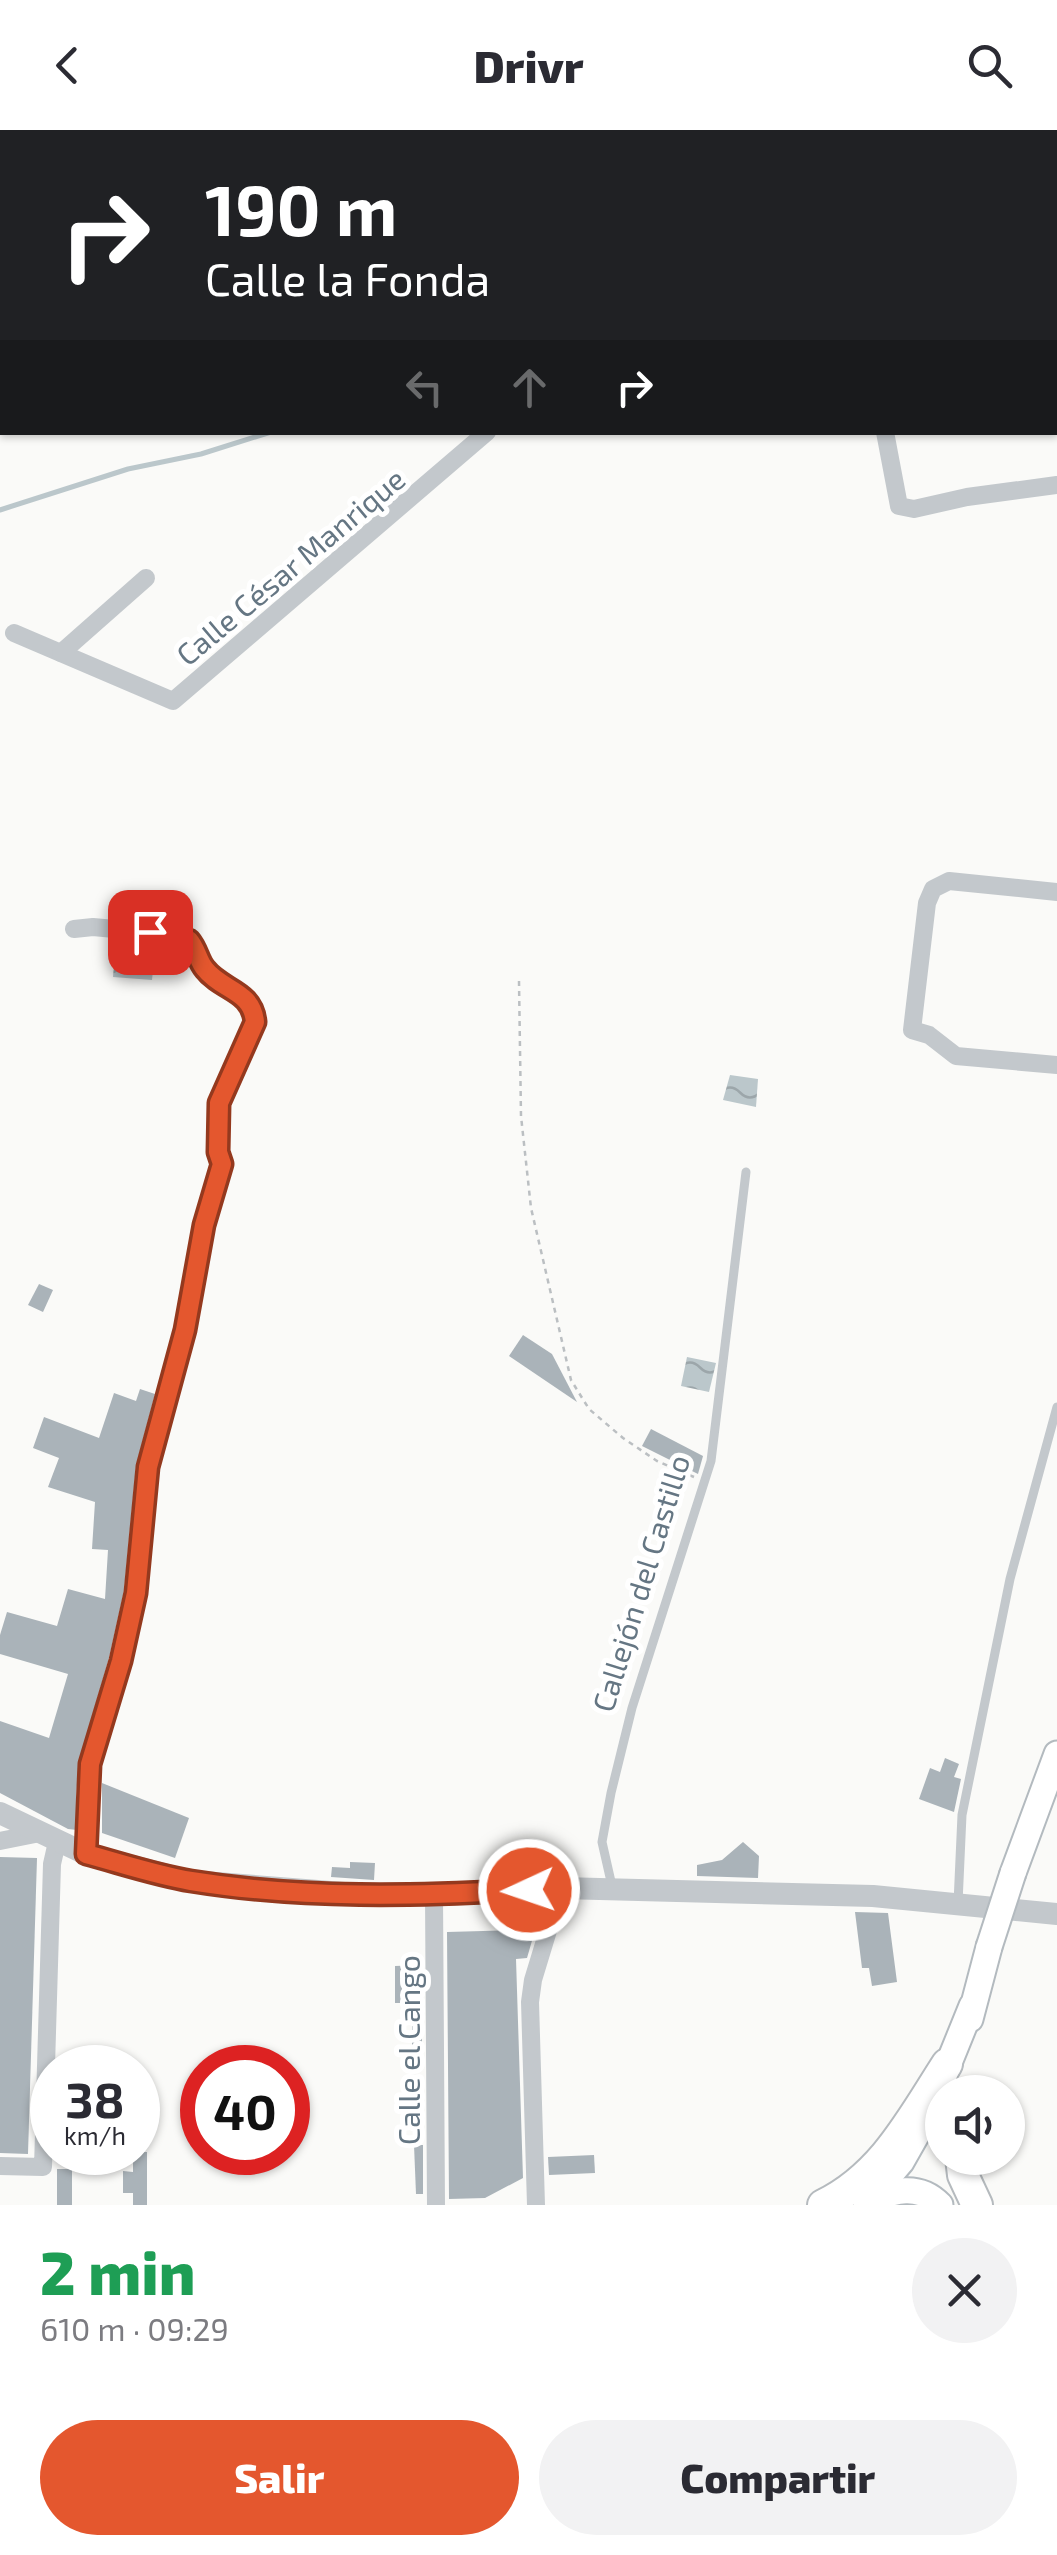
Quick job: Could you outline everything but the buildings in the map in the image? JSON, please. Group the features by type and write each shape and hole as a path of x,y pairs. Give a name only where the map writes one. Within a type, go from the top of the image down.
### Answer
{"main road":[{"path":"953,2075 1013,1873 1057,1754"},
{"path":"823,2205 889,2155 925,2111"},
{"path":"864,2204 901,2162 925,2120"},
{"path":"953,2175 954,2205"},
{"path":"963,2175 977,2205"},
{"path":"864,2204 890,2191 914,2190 932,2196 940,2205"}],"street":[{"name":"Calle César Manrique","path":"61,653 173,701 486,435"},
{"path":"886,435 899,506 914,509 967,497 1057,485"},
{"path":"14,633 61,653 146,578"},
{"path":"1057,892 949,881 933,890 927,903 912,1030 929,1035 956,1056 1057,1066"},
{"path":"74,929 94,926 179,935 189,940 202,968 248,1000 254,1008 255,1022 219,1103 218,1152 222,1164 204,1225 185,1330 148,1467 136,1593 121,1661 90,1764 86,1854"},
{"path":"0,1813 86,1854 190,1881 382,1896 560,1888 873,1896 1057,1914"},
{"path":"0,1841 49,1838"},
{"path":"0,2166 43,2167 52,1864 49,1838"},
{"path":"536,2205 530,2002 560,1888"},
{"name":"Calle el Cango","path":"434,1896 436,2205"}],"lane":[{"name":"Callejón del Castillo","path":"612,1889 602,1842 610,1793 632,1708 711,1461 746,1172"},
{"path":"958,1904 962,1815 1010,1579 1057,1407"}],"path":[{"path":"519,981 521,1116 530,1208 571,1380 589,1409 623,1438 657,1461 704,1482"}],"water":[{"path":"116,938 156,941 152,980 113,977"},
{"path":"730,1075 758,1079 756,1107 723,1100"},
{"path":"687,1357 716,1363 709,1392 681,1386"}],"waterway":[{"path":"0,510 128,469 201,454 261,435"}],"route":[{"path":"150,932 189,940 202,968 248,1000 254,1008 255,1022 219,1103 218,1152 222,1164 204,1225 185,1330 148,1467 136,1593 121,1661 90,1764 86,1854 190,1881 300,1891 434,1896 529,1890"}]}
